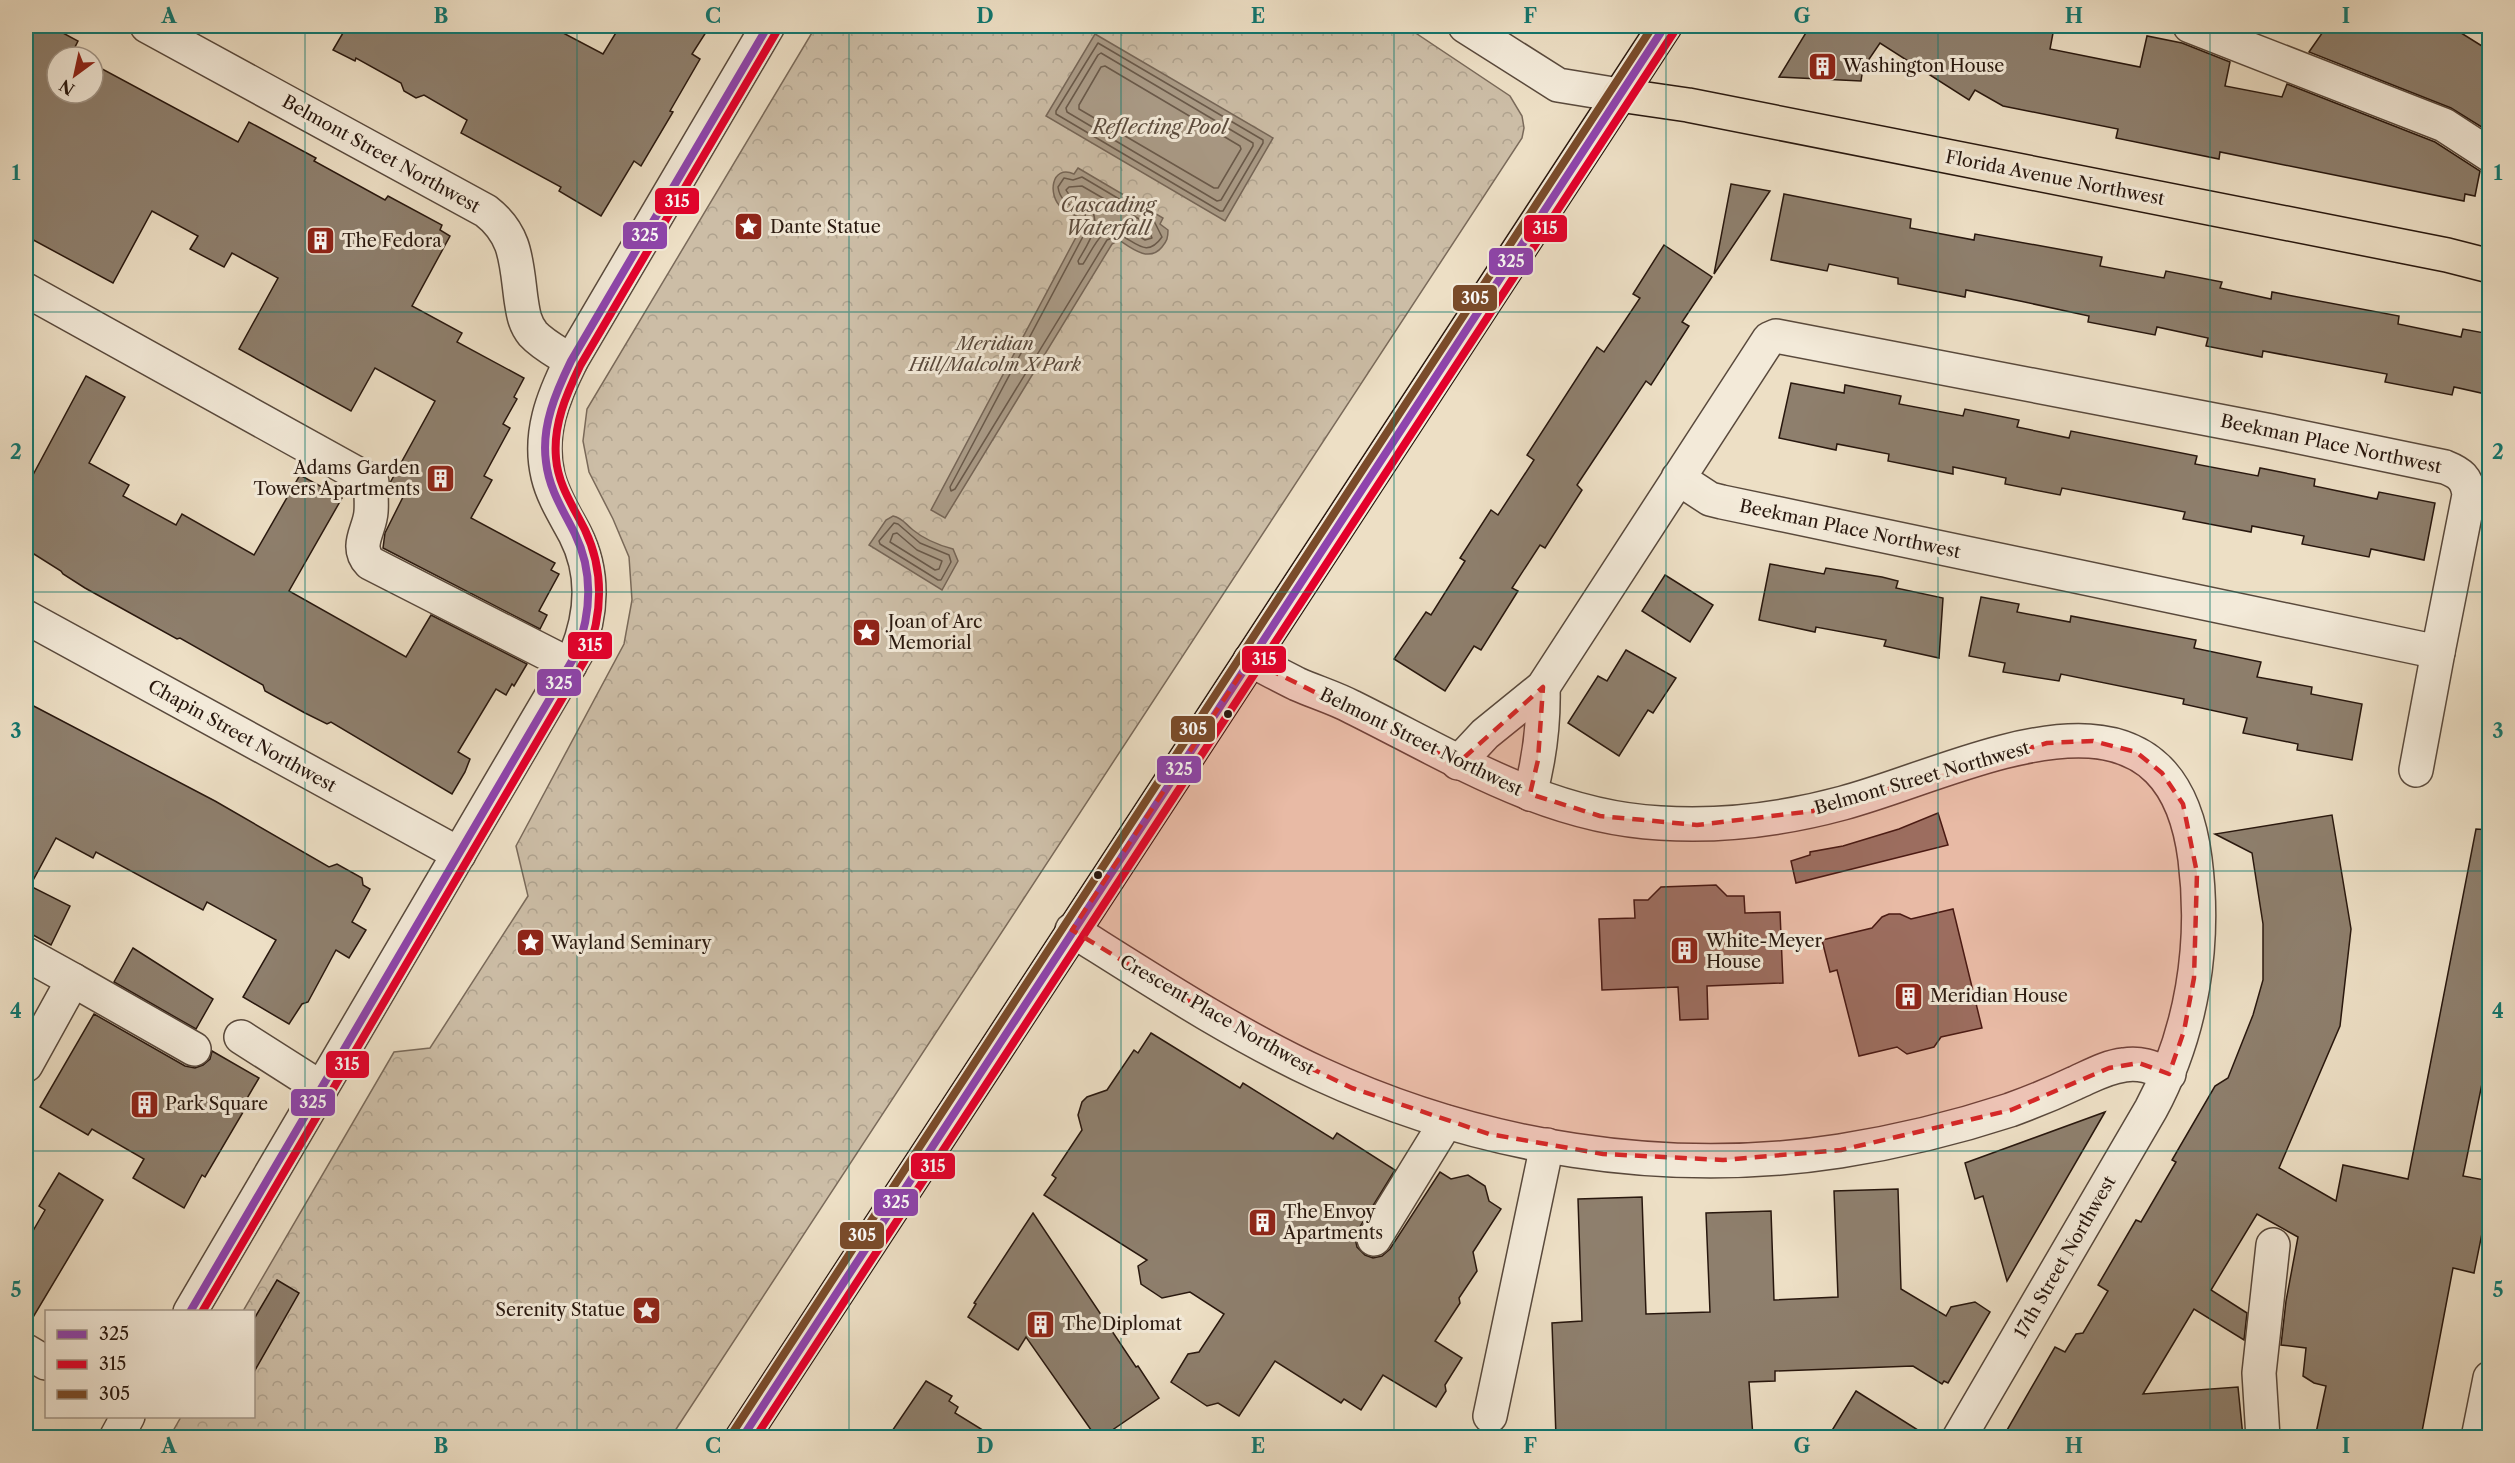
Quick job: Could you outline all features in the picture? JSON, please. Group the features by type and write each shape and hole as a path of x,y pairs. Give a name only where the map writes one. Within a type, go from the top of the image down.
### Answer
{"main road":[{"path":"742,1437 1665,26"},
{"name":"Florida Avenue Northwest","path":"1619,95 1689,105 2447,255 2490,266"}],"street":[{"name":"Belmont Street Northwest","path":"147,26 491,215 505,229 512,241 524,320 533,334 571,361"},
{"path":"191,1310 570,665 584,634 588,615 589,576 583,550 555,495 548,474 546,455 550,404 571,361 768,26"},
{"path":"1465,26 1558,85 1619,95"},
{"path":"2190,26 2444,125 2490,155"},
{"path":"26,290 372,482 371,513 363,537 364,557 570,665"},
{"name":"Beekman Place Northwest","path":"1458,763 1485,734 1543,687 1678,478 1769,339 1776,336 2271,431 2445,467 2459,473 2464,478 2469,495 2438,652 1722,502 1710,499 1678,478"},
{"name":"Chapin Street Northwest","path":"26,617 459,854"},
{"path":"2416,770 2438,652"},
{"name":"Belmont Street Northwest","path":"1250,660 1299,685 1349,705 1458,763 1530,794 1600,816 1657,823 1697,825 1775,818 1814,811 2003,753 2048,743 2108,742 2136,752 2162,773 2183,804 2194,847 2197,873 2198,925 2194,978 2184,1031 2169,1074"},
{"path":"1530,794 1539,760 1544,720 1543,687"},
{"name":"Crescent Place Northwest","path":"1072,930 1258,1042 1352,1088 1446,1122 1489,1134 1604,1154 1683,1160 1802,1156 1884,1142 2011,1110 2109,1068 2139,1063 2169,1074"},
{"path":"26,954 194,1049"},
{"path":"26,1065 73,980"},
{"path":"241,1037 321,1088"},
{"name":"17th Street Northwest","path":"1959,1437 2119,1165 2169,1074"},
{"path":"1374,1239 1446,1122"},
{"path":"1490,1416 1547,1145"},
{"path":"2263,1437 2259,1373 2273,1245"},
{"path":"26,1351 45,1362"},
{"path":"2478,1437 2490,1378"},
{"path":"116,1437 127,1418"}],"highlighted area":[{"path":"1250,660 1458,763 1543,687 1538,760 1530,794 1600,816 1697,825 1813,811 2047,743 2093,741 2136,752 2162,773 2183,804 2197,873 2194,978 2184,1031 2169,1074 2139,1063 2109,1068 2011,1110 1841,1150 1723,1160 1603,1154 1489,1134 1352,1088 1258,1043 1072,930"}],"green space":[{"name":"Meridian Hill/Malcolm X Park","path":"816,26 1405,26 1510,96 1522,116 1524,128 1522,138 671,1437 169,1438 180,1418 255,1418 255,1310 244,1310 394,1052 430,1048 528,896 516,846 624,644 632,600 629,557 589,472 583,441 587,409"}],"water":[{"name":"Reflecting Pool","path":"1095,34 1273,138 1225,221 1046,116"},
{"name":"Cascading Waterfall","path":"1078,168 1163,218 1160,224 1168,230 1167,239 1157,252 1151,254 1140,252 1119,240 1112,244 945,518 931,510 1082,226 1080,218 1057,203 1053,189 1056,177 1060,173 1074,174"},
{"path":"893,516 927,539 953,549 958,561 942,590 869,545 886,520"}],"building":[{"name":"The Fedora","path":"26,26 50,26 78,41 76,45 45,45 45,105 105,105 105,70 238,142 249,122 316,158 314,161 385,200 388,196 442,225 440,230 450,236 412,306 462,333 457,342 524,378 514,397 517,399 503,424 510,428 484,476 492,480 471,518 555,563 551,570 559,574 539,611 547,615 540,629 383,548 385,533 406,491 390,483 435,401 375,368 351,411 239,349 278,278 232,253 224,267 190,249 198,236 152,211 113,283 26,236"},
{"path":"347,26 550,26 603,54 620,26 710,26 692,54 700,59 670,111 673,112 641,166 634,161 601,216 559,191 561,187 461,133 467,120 424,95 416,98 404,91 401,83 356,58 355,61 333,50"},
{"path":"1810,26 2014,26 2053,33 2050,49 2140,67 2147,36 2182,43 2230,62 2225,86 2282,97 2287,84 2435,142 2480,171 2475,196 2465,194 2464,201 2220,152 2219,159 2116,138 2118,129 2003,106 1975,90 1969,100 1880,43 1863,68 1861,81 1779,77"},
{"path":"2327,26 2450,26 2490,51 2488,131 2451,108 2309,52"},
{"path":"1731,184 1770,191 1714,274"},
{"path":"1784,194 1911,219 1910,228 1974,240 1975,234 2102,257 2100,266 2164,278 2166,271 2222,282 2220,288 2271,299 2272,292 2399,316 2398,324 2461,337 2463,329 2490,334 2490,395 2454,387 2452,395 2385,382 2387,374 2263,351 2262,357 2206,346 2208,338 2157,327 2155,335 2088,322 2089,316 1966,290 1965,297 1898,284 1898,278 1829,264 1827,271 1771,260"},
{"path":"1664,245 1712,277 1682,322 1689,326 1651,385 1646,381 1577,485 1582,490 1545,548 1540,545 1512,588 1518,591 1481,650 1474,646 1445,691 1394,659 1426,612 1431,615 1465,561 1460,558 1491,510 1498,515 1534,460 1527,455 1597,347 1604,352 1640,298 1633,294"},
{"path":"86,376 125,397 89,463 129,485 123,496 176,525 182,514 254,555 300,475 342,498 289,591 406,657 431,615 527,664 506,695 496,689 458,752 470,759 452,794 331,722 327,724 305,713 265,691 263,685 85,588 26,549 26,488"},
{"path":"1791,383 1844,393 1845,385 1901,396 1899,404 1963,416 1965,409 2019,420 2017,427 2069,438 2071,431 2197,456 2195,464 2258,476 2260,468 2315,479 2314,486 2377,499 2379,492 2435,503 2424,560 2371,549 2369,557 2302,544 2304,536 2252,526 2251,532 2183,519 2185,512 2062,488 2060,495 2005,484 2006,478 1953,467 1953,474 1888,461 1889,454 1837,444 1836,450 1779,438"},
{"path":"1770,564 1824,574 1826,568 1882,577 1898,581 1896,588 1943,598 1939,658 1884,646 1886,640 1816,627 1815,632 1759,620"},
{"path":"1665,575 1713,605 1690,642 1642,611"},
{"path":"1981,597 2019,604 2017,612 2070,622 2071,616 2196,640 2194,648 2261,662 2257,677 2312,687 2311,694 2362,704 2352,760 2297,750 2298,744 2243,733 2247,718 2183,704 2184,699 2061,674 2059,681 2003,672 2005,663 1969,656"},
{"path":"1626,650 1676,678 1653,713 1648,710 1619,756 1568,723 1598,676 1607,681"},
{"path":"26,702 215,801 329,867 337,864 362,878 363,885 370,889 352,922 366,930 349,958 336,950 308,1002 302,1004 289,1024 243,997 276,940 207,902 203,910 96,852 93,858 56,838 30,886 70,906 51,945 26,931"},
{"path":"1938,813 1948,845 1796,883 1791,861 1810,855 1810,852 1843,846 1899,829"},
{"path":"2332,815 2351,929 2340,1026 2279,1168 2336,1201 2343,1165 2408,1179 2476,829 2490,830 2490,1045 2463,1176 2490,1181 2490,1194 2474,1273 2453,1268 2421,1437 2336,1437 2316,1433 2326,1386 2314,1383 2303,1376 2306,1348 2281,1345 2286,1301 2298,1237 2257,1214 2211,1290 2247,1313 2244,1340 2194,1309 2143,1394 2238,1387 2243,1437 2003,1437 2055,1347 2065,1352 2076,1334 2083,1333 2108,1291 2098,1285 2136,1220 2141,1222 2176,1162 2172,1160 2215,1086 2228,1078 2253,1015 2263,980 2263,924 2252,853 2215,834"},
{"name":"White-Meyer House","path":"1716,885 1727,896 1744,896 1745,913 1780,912 1783,983 1707,986 1708,1019 1680,1020 1678,987 1602,990 1599,919 1635,918 1634,900 1648,900 1661,887"},
{"name":"Meridian House","path":"1953,909 1982,1028 1941,1037 1934,1047 1907,1054 1897,1047 1859,1056 1837,970 1830,972 1822,940 1872,928 1882,917 1889,914 1900,914 1911,919"},
{"path":"133,948 213,999 196,1029 114,982"},
{"name":"Park Square","path":"94,1014 185,1066 195,1068 203,1065 210,1059 212,1051 259,1078 246,1100 249,1102 205,1177 202,1175 184,1208 133,1178 144,1159 92,1129 88,1135 40,1107"},
{"name":"The Envoy Apartments","path":"1151,1033 1240,1088 1243,1083 1333,1139 1337,1133 1395,1170 1355,1238 1357,1247 1365,1255 1373,1258 1382,1256 1390,1249 1440,1172 1451,1179 1468,1175 1485,1186 1489,1201 1501,1209 1473,1252 1477,1271 1459,1298 1460,1303 1435,1341 1462,1358 1445,1385 1446,1391 1436,1407 1383,1375 1361,1410 1344,1399 1341,1403 1275,1361 1239,1416 1218,1403 1207,1406 1171,1382 1188,1354 1199,1352 1224,1314 1190,1292 1162,1298 1141,1284 1138,1266 1147,1260 1044,1195 1056,1178 1052,1175 1082,1130 1078,1115 1082,1102 1087,1097 1107,1090 1134,1050 1138,1053"},
{"path":"2105,1112 2007,1281 1983,1196 1975,1199 1965,1163"},
{"path":"59,1173 103,1200 26,1329 26,1243 45,1210 39,1206"},
{"path":"1898,1189 1901,1289 1946,1316 1951,1307 1975,1302 1990,1312 1948,1383 1944,1381 1942,1384 1913,1366 1775,1371 1775,1381 1749,1382 1753,1437 1556,1437 1552,1323 1582,1321 1578,1199 1642,1197 1646,1314 1710,1312 1706,1213 1771,1211 1774,1300 1838,1297 1834,1191"},
{"name":"The Diplomat","path":"1033,1213 1159,1398 1102,1437 1096,1437 1026,1337 1018,1350 968,1317 976,1304 974,1303"},
{"path":"277,1280 299,1293 255,1370 255,1317"},
{"path":"926,1381 952,1396 949,1401 958,1407 955,1413 994,1437 888,1437"},
{"path":"1856,1391 1929,1437 1828,1437"}],"transit line":[{"name":"325","path":"191,1310 576,654 585,624 588,579 581,549 557,499 548,472 545,449 551,410 571,361 768,26"},
{"name":"305","path":"733,1432 1653,26"},
{"name":"325","path":"742,1438 1665,26"},
{"name":"315","path":"203,1310 586,658 598,610 598,578 591,546 557,468 557,434 562,410 580,366 777,31"},
{"name":"315","path":"755,1438 1674,32"}],"place":[{"name":"Washington House","path":"1822,66"},
{"name":"Dante Statue","path":"749,227"},
{"name":"The Fedora","path":"321,241"},
{"name":"Adams Garden Towers Apartments","path":"441,478"},
{"name":"Joan of Arc Memorial","path":"867,632"},
{"name":"Wayland Seminary","path":"530,943"},
{"name":"White-Meyer House","path":"1685,951"},
{"name":"Meridian House","path":"1909,996"},
{"name":"Park Square","path":"144,1104"},
{"name":"The Envoy Apartments","path":"1262,1222"},
{"name":"Serenity Statue","path":"646,1310"},
{"name":"The Diplomat","path":"1041,1324"}]}
